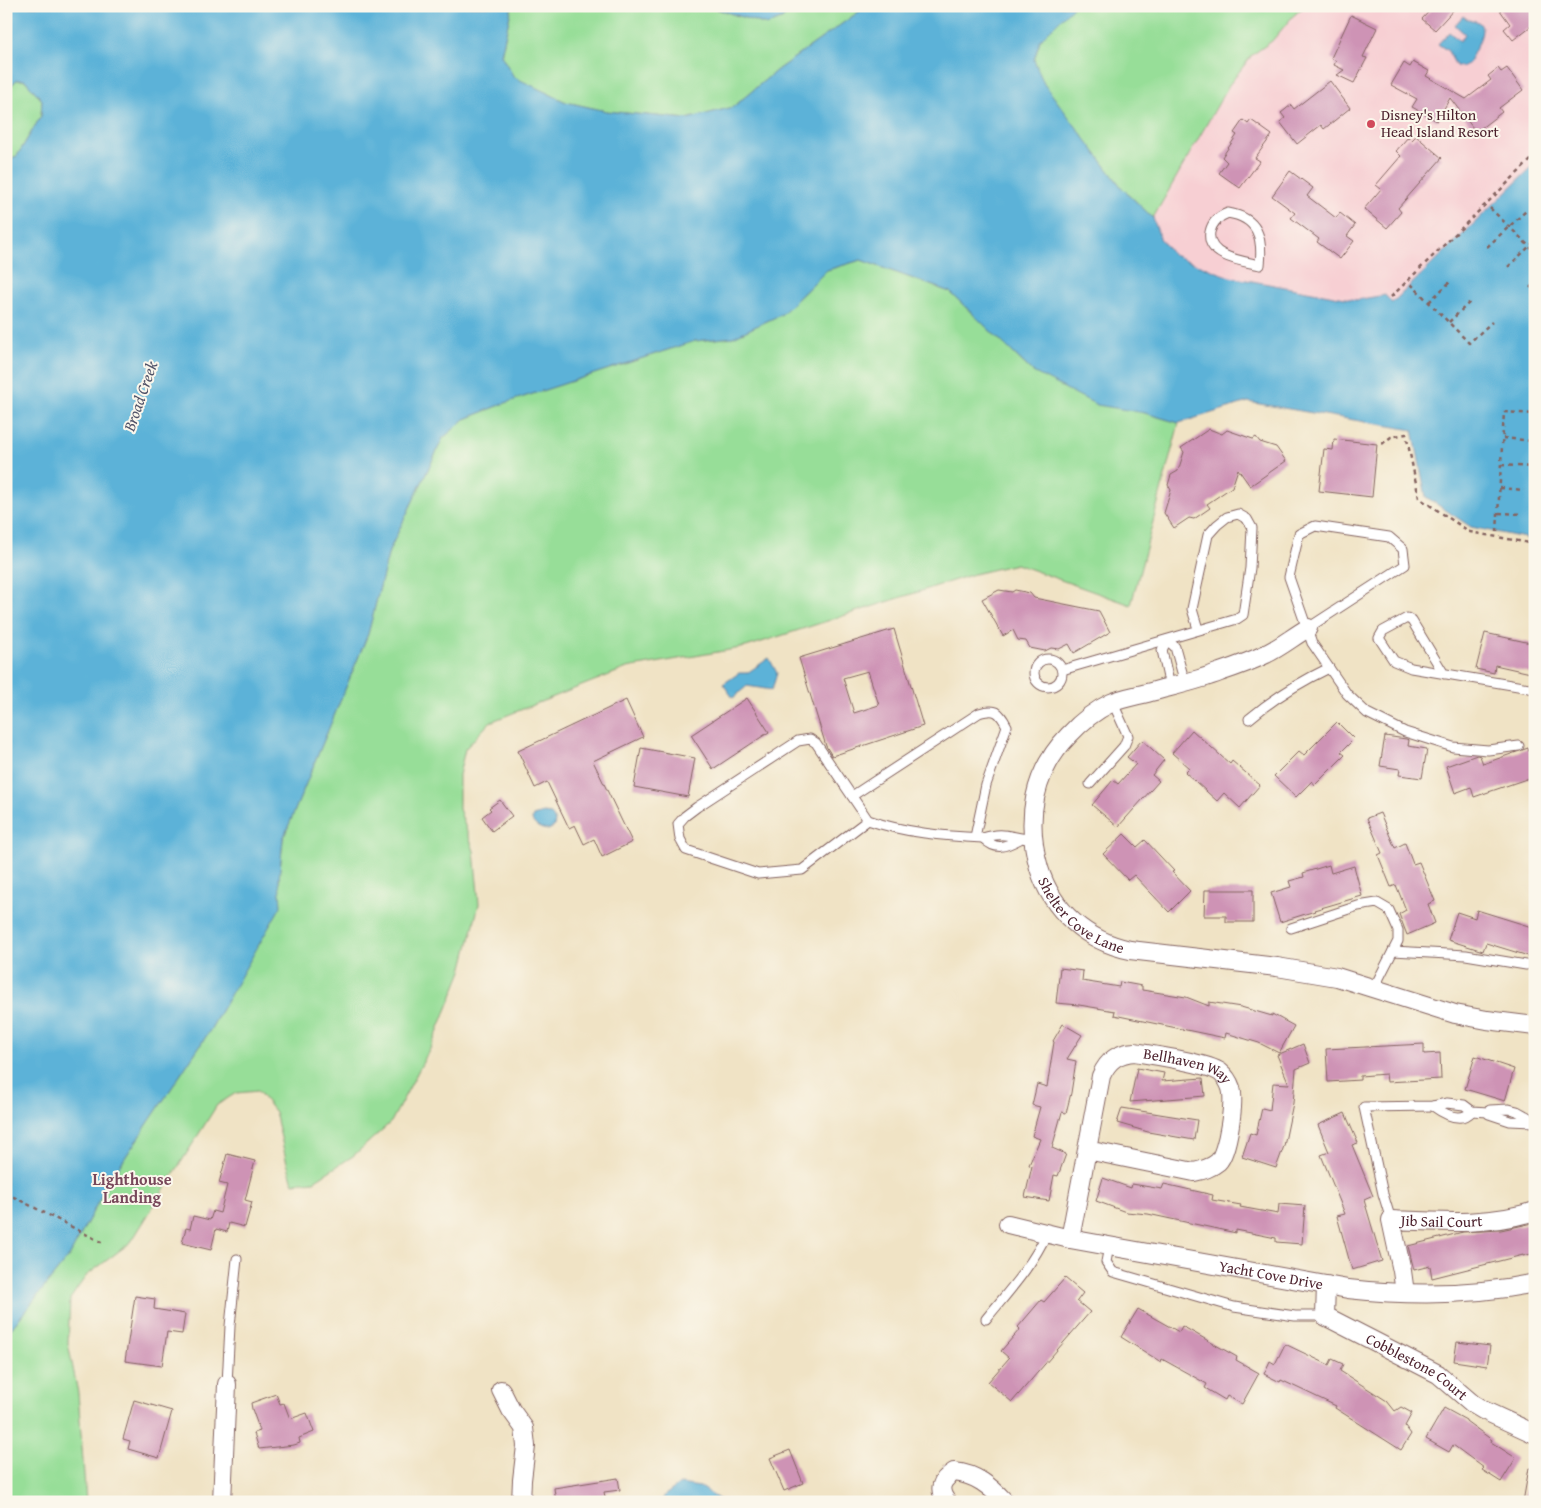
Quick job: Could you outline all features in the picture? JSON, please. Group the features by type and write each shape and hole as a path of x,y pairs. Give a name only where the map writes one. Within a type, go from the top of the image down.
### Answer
{"street":[{"name":"Shelter Cove Lane","path":"1308,628 1266,654 1219,672 1112,703 1080,724 1058,746 1048,761 1038,783 1035,796 1027,839 1046,887 1068,916 1088,934 1112,946 1130,950 1277,967 1328,976 1374,988 1455,1014 1535,1026"},
{"name":"Bellhaven Way","path":"1070,1239 1101,1076 1107,1064 1124,1052 1135,1052 1212,1068 1223,1075 1231,1086 1232,1098 1225,1150 1218,1162 1207,1170 1194,1172 1087,1150"},
{"name":"Jib Sail Court","path":"1405,1293 1391,1220 1482,1221 1535,1211"},
{"name":"Yacht Cove Drive","path":"1008,1224 1070,1239 1355,1290 1454,1294 1535,1283"},
{"path":"1325,1316 1326,1286"},
{"name":"Cobblestone Court","path":"1325,1316 1438,1374 1473,1404 1535,1434"},
{"path":"222,1502 227,1384"},
{"path":"501,1390 511,1410 524,1428 526,1446 521,1502"},
{"path":"947,1502 941,1492 941,1485 943,1480 954,1472 982,1480 1005,1502"}],"lane":[{"path":"1228,213 1240,214 1251,222 1258,233 1262,249 1260,264 1239,260 1216,250 1211,241 1210,231 1214,223 1221,216 1228,213"},
{"path":"1062,670 1237,619 1243,615 1250,568 1252,528 1247,519 1238,514 1227,517 1208,535 1192,610 1198,629"},
{"path":"1308,628 1405,565 1403,548 1389,537 1315,526 1298,534 1289,577 1312,643 1347,694 1367,713 1405,732 1453,747 1488,750 1519,746"},
{"path":"1444,674 1412,621 1408,618 1383,632 1379,638 1394,662 1411,668 1444,674 1535,689"},
{"path":"1167,640 1162,650 1178,685"},
{"path":"1167,640 1175,647 1178,685"},
{"path":"1249,719 1297,684 1329,668"},
{"path":"1090,784 1124,746 1128,736 1112,703"},
{"path":"852,796 979,713 988,710 996,711 1002,716 1007,726 986,785 979,838"},
{"path":"868,820 802,870 758,874 686,850 680,839 678,824 685,816 798,741 810,739 816,743 868,820 902,830 933,834 979,838 993,834 1007,834 1027,839"},
{"path":"1291,928 1358,906 1377,903 1389,910 1398,930 1398,941 1374,988"},
{"path":"1393,951 1466,955 1526,965"},
{"path":"1391,1220 1383,1194 1364,1107 1433,1106 1444,1114 1451,1116 1464,1117 1468,1116 1472,1111 1488,1112 1510,1121 1535,1122"},
{"path":"986,1319 1027,1268 1047,1233"},
{"path":"1109,1246 1106,1262 1113,1272 1234,1307 1295,1316 1325,1316"},
{"path":"227,1384 230,1326 237,1259"}],"path":[{"path":"1391,297 1535,156"},
{"path":"1490,208 1535,252"},
{"path":"1487,247 1526,211"},
{"path":"1508,267 1535,241"},
{"path":"1429,302 1452,280"},
{"path":"1530,288 1535,283"},
{"path":"1412,284 1469,343 1492,322"},
{"path":"1448,322 1470,302"},
{"path":"1497,532 1504,412 1534,414"},
{"path":"1382,444 1391,437 1406,434 1419,498 1470,532 1535,544"},
{"path":"1503,438 1533,440"},
{"path":"1502,465 1532,467"},
{"path":"1500,488 1524,490"},
{"path":"1498,513 1523,514"},
{"path":"6,1193 103,1243"}],"shaded area":[{"name":"Disney's Hilton Head Island Resort","path":"1305,6 1535,6 1535,164 1392,303 1385,295 1356,300 1230,277 1173,255 1160,238 1153,218 1229,85 1252,55 1272,41 1293,16"}],"green space":[{"path":"512,6 714,6 717,9 767,25 783,18 792,6 867,6 777,70 733,107 687,119 606,111 566,102 513,77 501,56"},
{"path":"1074,6 1305,6 1293,16 1272,41 1252,55 1229,85 1153,218 1122,188 1043,84 1034,60 1040,40"},
{"path":"16,80 25,80 42,100 41,116 17,156 12,158 6,153 6,92"},
{"path":"861,260 950,292 1033,372 1145,413 1179,423 1131,605 1016,564 974,574 746,647 627,668 490,722 465,749 459,775 459,809 474,851 479,904 462,971 432,1045 391,1122 353,1156 314,1181 293,1183 275,1112 258,1091 236,1093 217,1105 131,1242 86,1276 70,1299 68,1343 78,1393 86,1502 6,1502 6,1335 70,1255 108,1183 209,1032 280,906 279,879 283,839 368,634 389,551 443,438 465,419 508,402 695,341 733,337 782,314 827,270"}],"water":[{"name":"Broad Creek","path":"6,6 512,6 501,55 514,77 566,102 606,111 687,119 733,107 777,70 867,6 1074,6 1040,40 1034,60 1044,84 1122,188 1153,218 1160,238 1173,255 1230,277 1356,300 1385,295 1392,303 1535,164 1535,540 1471,527 1426,497 1413,430 1248,402 1179,423 1145,413 1097,405 1033,372 950,292 861,260 827,270 782,314 733,337 695,341 508,402 465,419 443,438 389,551 368,634 283,839 279,879 281,906 209,1032 108,1183 70,1255 6,1335 6,153 12,158 17,156 41,116 42,100 25,80 16,80 6,92"},
{"path":"714,6 792,6 783,18 767,25 717,9"},
{"path":"1463,16 1478,22 1482,30 1479,42 1469,63 1461,67 1456,66 1448,51 1438,44 1449,32 1460,41 1465,34 1455,25"},
{"path":"769,658 777,673 772,690 747,686 733,698 723,684 739,673 747,673"},
{"path":"543,813 551,814 555,821 554,827 548,830 535,824 532,820 533,816"},
{"path":"680,1484 700,1487 723,1502 661,1502 665,1495"}],"building":[{"path":"1434,6 1457,6 1435,30 1422,19"},
{"path":"1497,6 1530,6 1535,12 1535,23 1513,40 1504,29 1510,24"},
{"path":"1351,15 1377,28 1363,57 1367,58 1354,83 1337,75 1344,70 1334,65 1336,61 1331,58"},
{"path":"1413,62 1429,71 1426,76 1466,99 1491,80 1488,76 1498,68 1501,72 1507,68 1523,90 1499,108 1502,112 1476,132 1450,98 1437,121 1412,107 1417,99 1391,85 1404,63 1410,67"},
{"path":"1330,81 1350,108 1324,129 1321,125 1297,144 1280,122 1285,118 1281,113 1291,105 1294,109"},
{"path":"1243,120 1248,124 1251,120 1272,135 1255,158 1260,161 1240,188 1219,173 1227,162 1222,157 1237,135 1234,133"},
{"path":"1416,136 1442,158 1398,208 1401,212 1387,228 1364,209 1381,189 1376,185 1401,156 1396,151 1408,137 1412,140"},
{"path":"1290,171 1313,188 1307,196 1336,218 1340,213 1355,225 1347,236 1354,241 1340,259 1317,242 1319,239 1291,218 1295,213 1272,196"},
{"path":"1209,429 1222,434 1227,430 1253,439 1256,437 1260,442 1276,447 1286,461 1250,486 1238,469 1232,487 1207,504 1210,508 1194,519 1189,518 1174,528 1164,513 1171,490 1168,485 1171,475 1178,471 1184,452 1181,448"},
{"path":"1334,439 1377,444 1372,497 1319,491 1324,449 1333,450"},
{"path":"999,590 1012,592 1015,590 1030,593 1034,598 1099,611 1110,632 1074,653 1069,644 1059,649 1051,648 1045,651 1030,648 1026,641 1018,640 1013,630 1003,636 982,599"},
{"path":"894,629 923,726 832,756 826,746 799,658","holes":["868,671 879,705 854,713 843,678"]},
{"path":"1485,633 1535,644 1535,674 1495,665 1494,673 1476,669"},
{"path":"747,698 769,732 713,769 691,735"},
{"path":"626,700 643,737 593,761 632,842 602,857 594,839 584,844 575,825 569,828 547,782 535,788 518,751"},
{"path":"1337,722 1354,739 1341,752 1345,755 1315,785 1312,781 1296,797 1274,776 1299,751 1304,755"},
{"path":"1192,730 1230,764 1232,761 1260,785 1240,808 1224,793 1217,801 1185,772 1189,768 1172,753"},
{"path":"1385,736 1406,739 1409,740 1408,746 1427,749 1422,778 1399,775 1400,769 1380,766"},
{"path":"1142,740 1164,760 1152,775 1159,781 1118,827 1092,805 1113,780 1118,784 1136,764 1127,757"},
{"path":"641,748 695,758 688,797 634,787"},
{"path":"1528,748 1535,769 1535,776 1474,797 1471,787 1455,793 1446,766 1477,755 1480,756 1483,764"},
{"path":"500,800 512,816 492,831 482,817 491,810 489,808"},
{"path":"1380,813 1395,848 1405,843 1413,864 1419,862 1435,901 1428,904 1435,923 1407,935 1399,914 1406,910 1396,885 1391,887 1378,855 1382,853 1367,818"},
{"path":"1124,834 1137,847 1145,840 1190,891 1169,912 1134,875 1128,880 1103,854"},
{"path":"1329,865 1331,873 1354,866 1362,896 1280,922 1271,893 1291,887 1289,881 1304,877 1303,873"},
{"path":"1205,890 1253,890 1253,922 1226,922 1226,916 1204,916"},
{"path":"1477,910 1535,928 1535,958 1486,943 1483,951 1448,940 1457,912 1475,918"},
{"path":"1060,968 1083,971 1082,981 1119,987 1120,982 1142,986 1142,990 1186,997 1209,1006 1209,1002 1241,1007 1272,1016 1272,1014 1294,1026 1279,1053 1259,1043 1226,1033 1225,1038 1114,1015 1115,1011 1056,1003"},
{"path":"1063,1024 1082,1035 1067,1059 1076,1061 1071,1093 1066,1113 1062,1112 1052,1148 1066,1154 1058,1176 1054,1175 1049,1201 1025,1197 1032,1166 1029,1165 1040,1139 1032,1136 1040,1107 1032,1105 1037,1084 1047,1087 1053,1041"},
{"path":"1303,1044 1310,1063 1296,1069 1293,1103 1284,1146 1276,1168 1242,1157 1250,1133 1256,1135 1262,1108 1270,1110 1273,1083 1289,1084 1277,1055"},
{"path":"1424,1044 1424,1054 1440,1053 1441,1079 1387,1082 1386,1074 1360,1076 1360,1080 1328,1082 1326,1049"},
{"path":"1475,1056 1514,1069 1505,1101 1465,1089"},
{"path":"1137,1068 1164,1073 1162,1081 1203,1078 1205,1096 1130,1102"},
{"path":"1122,1108 1197,1120 1194,1140 1148,1132 1117,1123"},
{"path":"1345,1113 1358,1143 1352,1145 1373,1196 1364,1200 1382,1261 1352,1270 1337,1216 1345,1214 1321,1155 1329,1152 1318,1125"},
{"path":"227,1154 255,1161 245,1200 252,1202 245,1227 229,1223 227,1232 216,1229 211,1250 182,1243 186,1228 190,1229 193,1216 210,1220 213,1211 220,1213 227,1185 219,1183"},
{"path":"1103,1178 1131,1188 1132,1184 1162,1189 1164,1184 1213,1195 1212,1200 1278,1214 1279,1204 1305,1206 1302,1244 1276,1242 1276,1238 1236,1230 1236,1233 1148,1214 1126,1212 1096,1201"},
{"path":"1533,1223 1535,1230 1535,1253 1432,1278 1430,1266 1414,1270 1408,1246 1463,1232 1501,1230"},
{"path":"1065,1278 1083,1293 1077,1301 1090,1312 1012,1402 988,1382 1009,1358 1001,1351 1041,1300 1044,1302"},
{"path":"135,1296 155,1299 154,1309 185,1314 182,1334 167,1332 162,1366 125,1361"},
{"path":"1138,1309 1179,1332 1182,1326 1237,1357 1236,1360 1259,1373 1242,1404 1227,1396 1225,1400 1205,1388 1207,1384 1162,1359 1161,1362 1121,1337"},
{"path":"1457,1342 1490,1346 1487,1366 1454,1361"},
{"path":"1285,1344 1329,1365 1332,1359 1343,1364 1340,1371 1387,1401 1395,1411 1401,1407 1412,1413 1405,1426 1411,1434 1401,1450 1335,1408 1336,1406 1264,1374 1270,1361 1275,1364"},
{"path":"276,1394 280,1404 284,1403 290,1419 307,1413 314,1432 299,1438 300,1443 294,1445 259,1449 254,1433 260,1431 251,1403"},
{"path":"134,1400 172,1411 159,1458 128,1449 130,1441 123,1439"},
{"path":"1444,1408 1466,1420 1492,1440 1491,1442 1516,1458 1501,1482 1482,1470 1484,1468 1453,1445 1449,1452 1426,1439"},
{"path":"790,1450 803,1483 784,1491 770,1458"},
{"path":"1529,1468 1535,1469 1535,1502 1523,1502"},
{"path":"618,1478 620,1490 604,1492 606,1502 556,1502 554,1488"}],"place":[{"name":"Disney's Hilton Head Island Resort","path":"1371,124"}],"district":[{"name":"Lighthouse Landing","path":"132,1188"}]}
